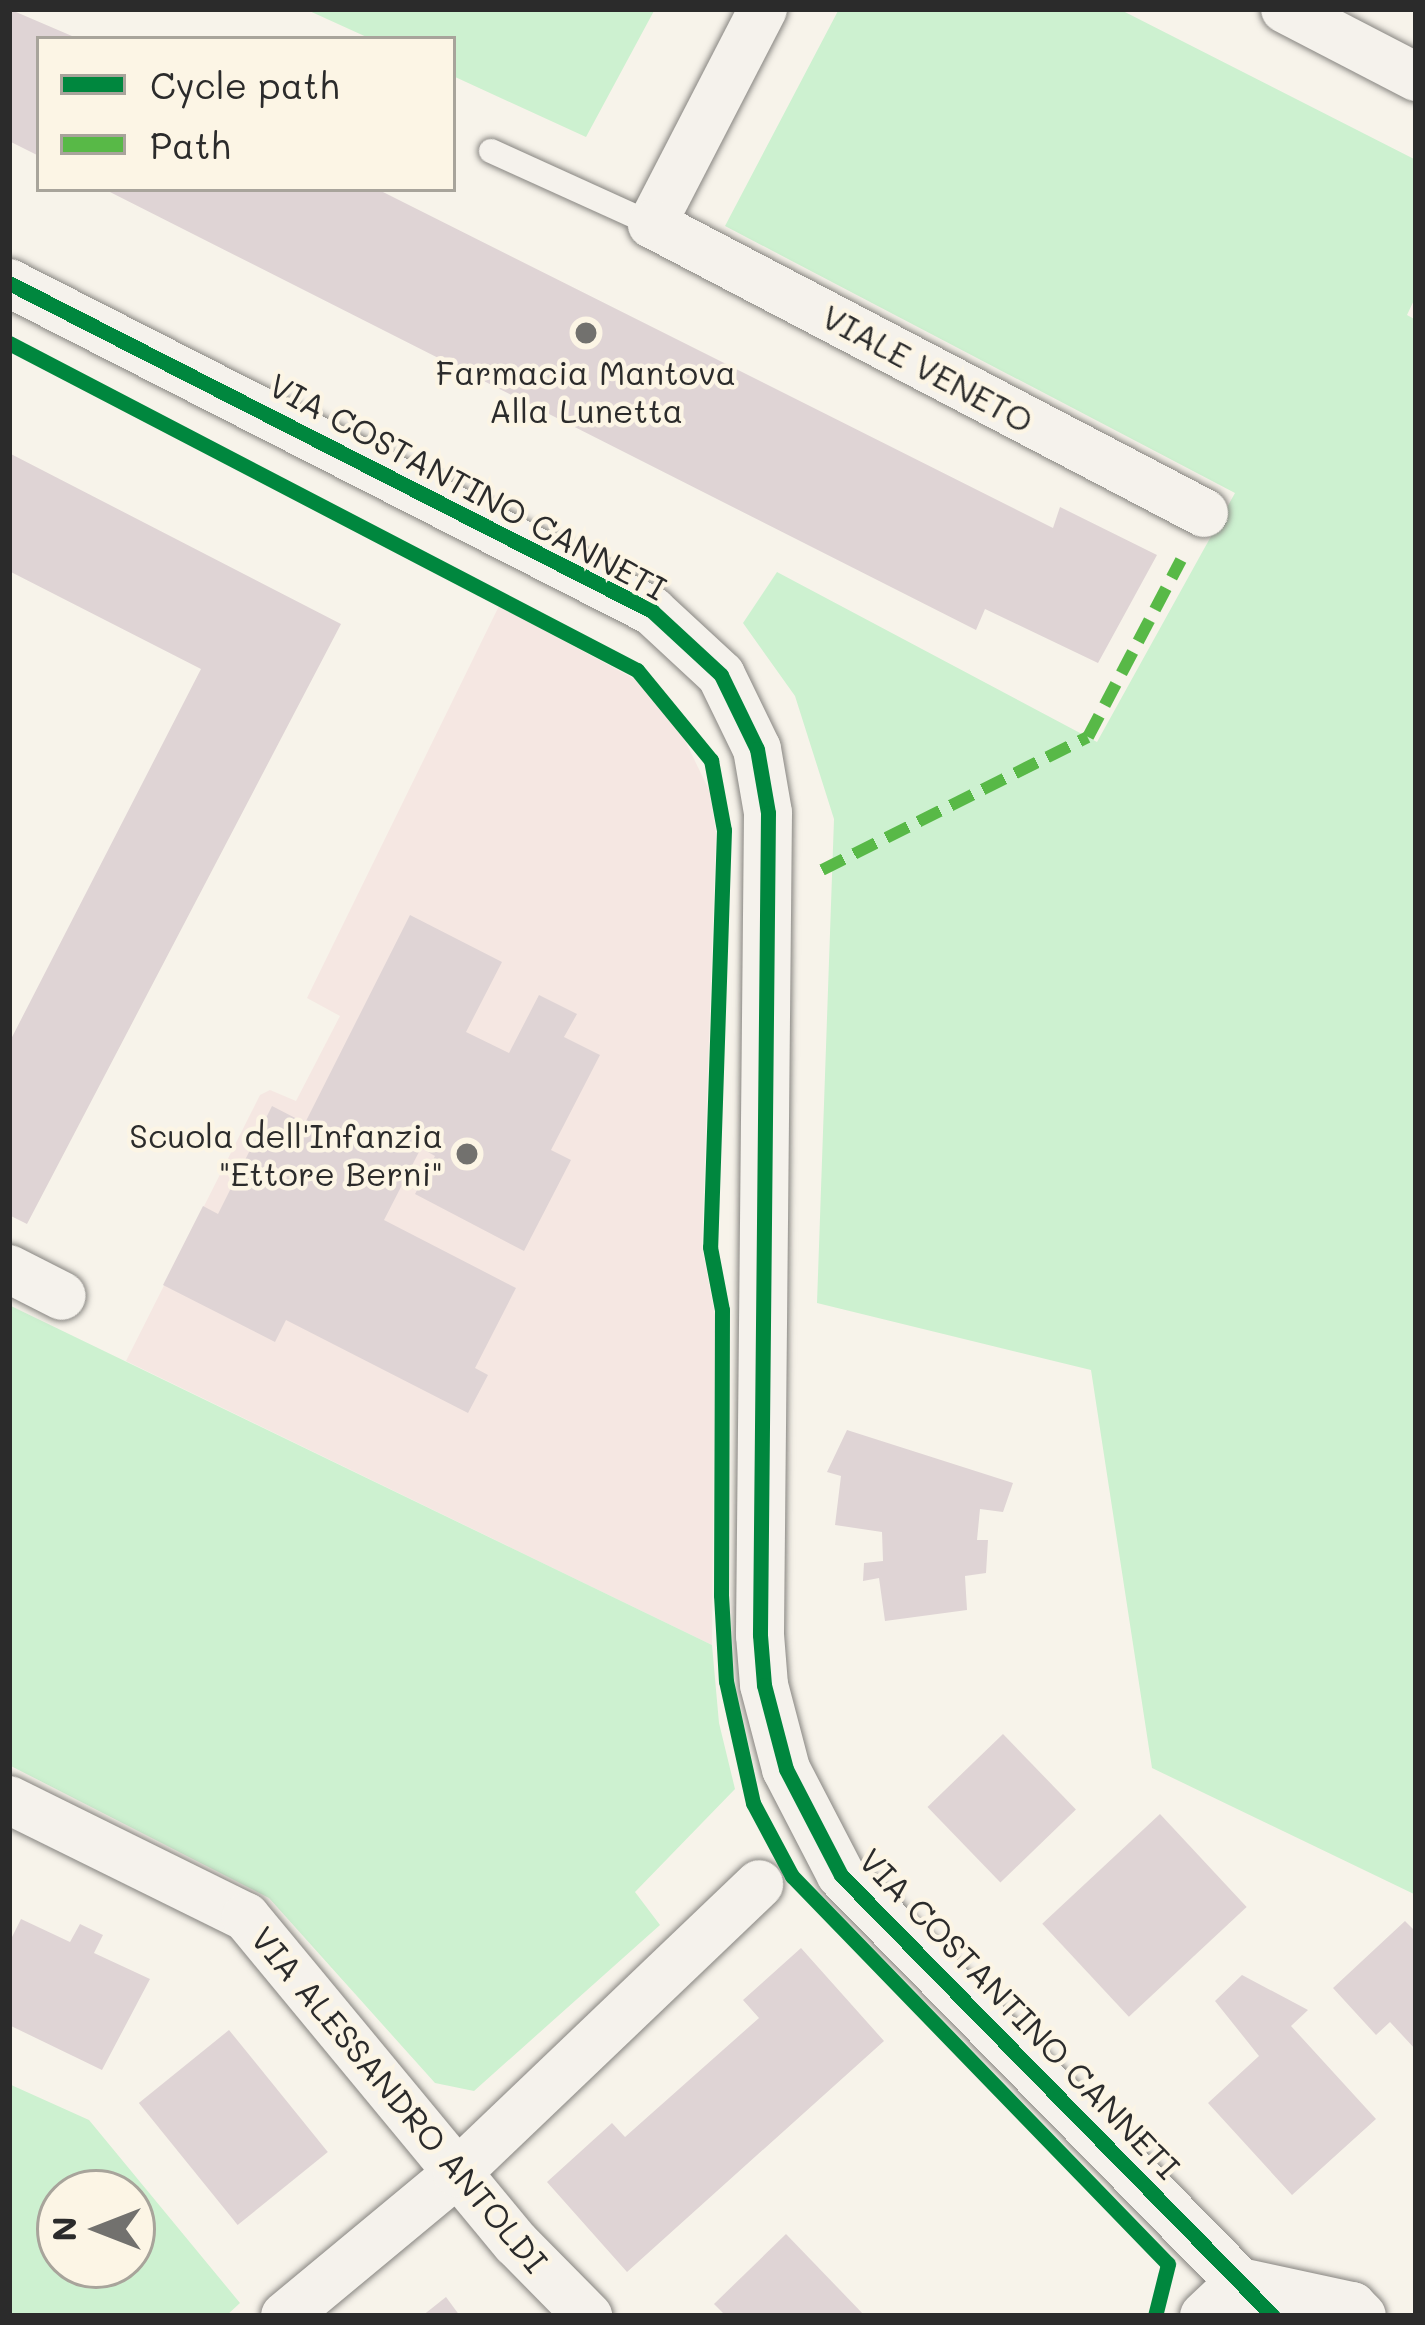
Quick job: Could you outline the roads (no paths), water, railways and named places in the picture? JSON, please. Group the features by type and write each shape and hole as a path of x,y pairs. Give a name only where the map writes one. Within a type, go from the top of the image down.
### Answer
{"street":[{"path":"652,224 763,9"},
{"path":"1285,9 1416,77"},
{"name":"VIALE VENETO","path":"652,224 1204,513"},
{"name":"VIA COSTANTINO CANNETI","path":"9,283 652,611 721,675 757,749 767,813 760,1635 772,1725 810,1826 842,1875 1256,2299"},
{"path":"9,1269 62,1296"},
{"name":"VIA ALESSANDRO ANTOLDI","path":"9,1800 246,1917 458,2173 588,2316"},
{"path":"285,2316 458,2173 760,1884"},
{"path":"1204,2316 1256,2299 1352,2306 1362,2316"}],"lane":[{"path":"491,151 652,224"}],"place":[{"name":"Farmacia Mantova Alla Lunetta","path":"586,333"},
{"name":"Scuola dell'Infanzia \"Ettore Berni\"","path":"467,1154"}]}
